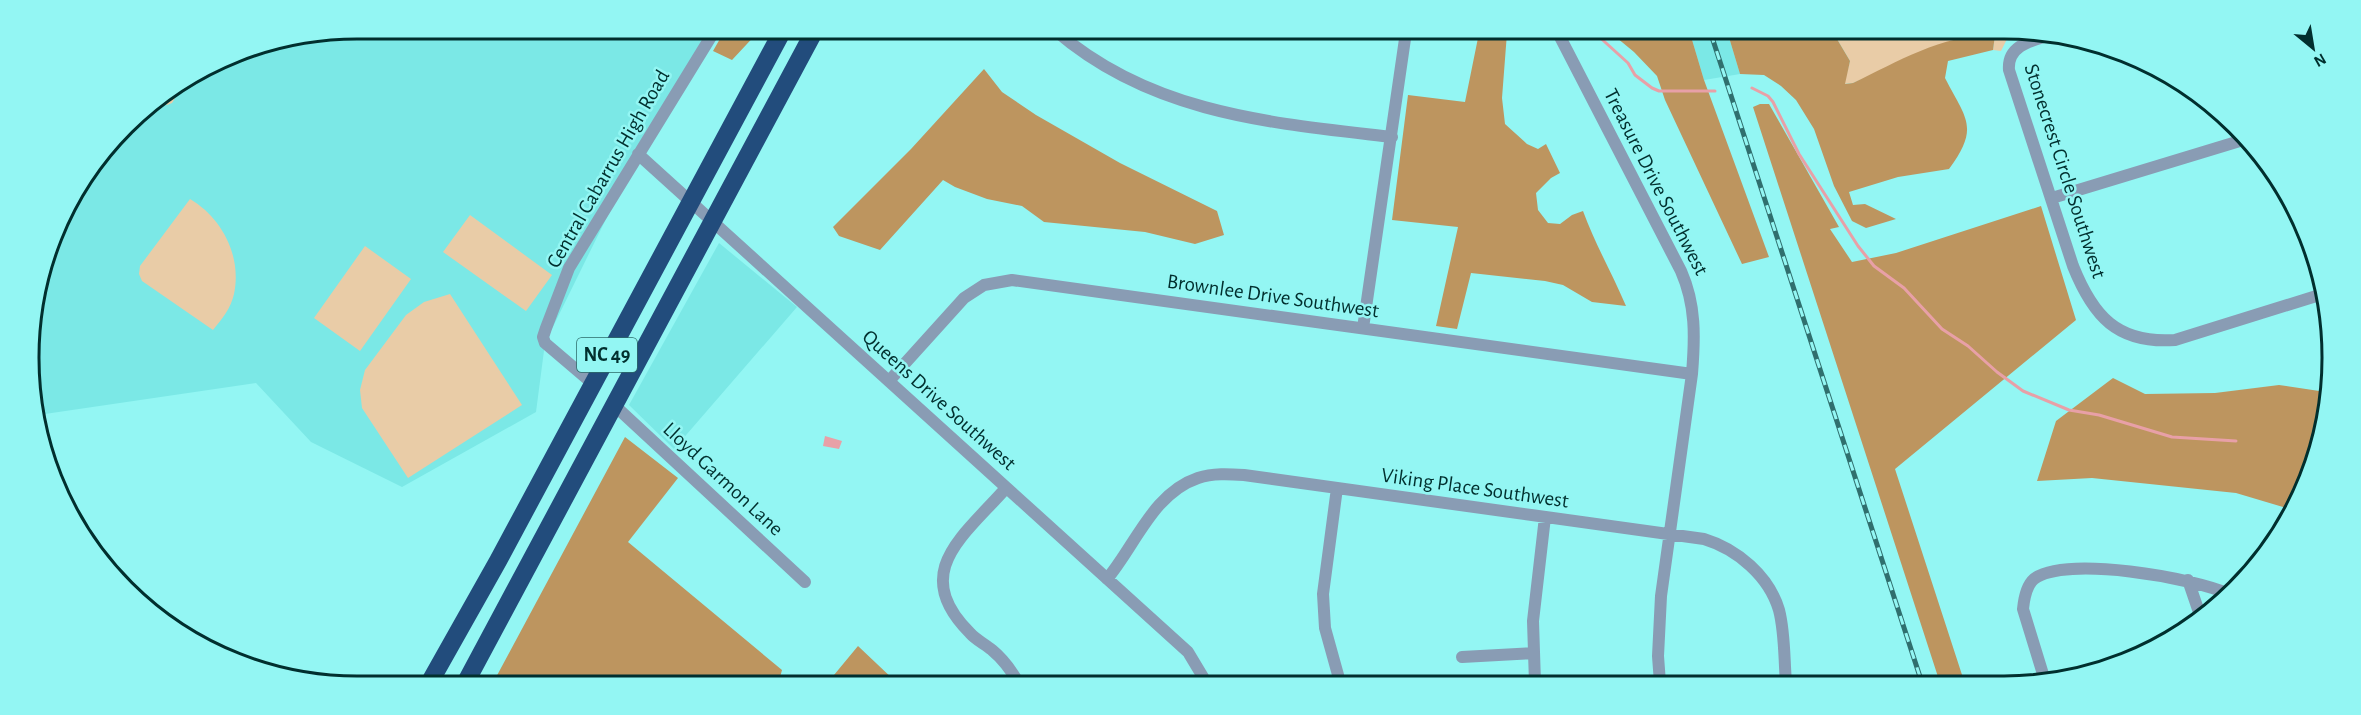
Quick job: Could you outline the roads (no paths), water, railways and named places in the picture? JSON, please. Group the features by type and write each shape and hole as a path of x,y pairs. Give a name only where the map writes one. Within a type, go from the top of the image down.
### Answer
{"highway":[{"name":"NC 49","path":"433,676 778,39"},
{"name":"NC 49","path":"469,676 810,39"},
{"path":"459,631 487,644"}],"street":[{"name":"Central Cabarrus High Road","path":"592,383 545,343 543,337 569,268 709,39"},
{"path":"1066,39 1094,60 1112,70 1182,102 1237,116 1392,137"},
{"path":"1363,328 1405,39"},
{"name":"Treasure Drive Southwest","path":"1561,39 1690,291 1694,312 1695,340 1692,374 1659,621 1660,676"},
{"name":"Stonecrest Circle Southwest","path":"2033,41 2022,45 2011,53 2008,62 2009,70 2083,292 2095,310 2110,324 2137,338 2155,341 2182,338 2316,296"},
{"path":"2052,198 2238,141"},
{"name":"Queens Drive Southwest","path":"638,154 1188,652 1202,676"},
{"name":"Brownlee Drive Southwest","path":"890,381 964,298 984,285 1012,280 1692,374"},
{"name":"Lloyd Garmon Lane","path":"614,405 805,582"},
{"name":"Viking Place Southwest","path":"1107,579 1163,501 1185,484 1210,475 1244,475 1671,534 1718,543 1738,555 1759,575 1778,608 1783,632 1786,676"},
{"path":"1006,488 950,553 944,569 943,586 950,611 971,635 1005,662 1014,676"},
{"path":"1337,488 1323,594 1325,628 1338,676"},
{"path":"1535,676 1533,653 1536,583 1545,517"},
{"path":"2043,673 2023,609 2024,600 2034,579 2052,571 2078,569 2137,573 2188,580 2221,591"},
{"path":"2188,580 2198,609"},
{"path":"1462,657 1533,653"}],"waterway":[{"path":"1602,39 1628,63 1635,75 1652,88 1659,91 1715,91"},
{"path":"1752,88 1768,96 1773,102 1799,154 1858,246 1874,266 1904,288 1942,329 1968,346 2023,391 2069,410 2099,415 2172,437 2236,441"}],"railway":[{"path":"1713,39 1920,676"}]}
